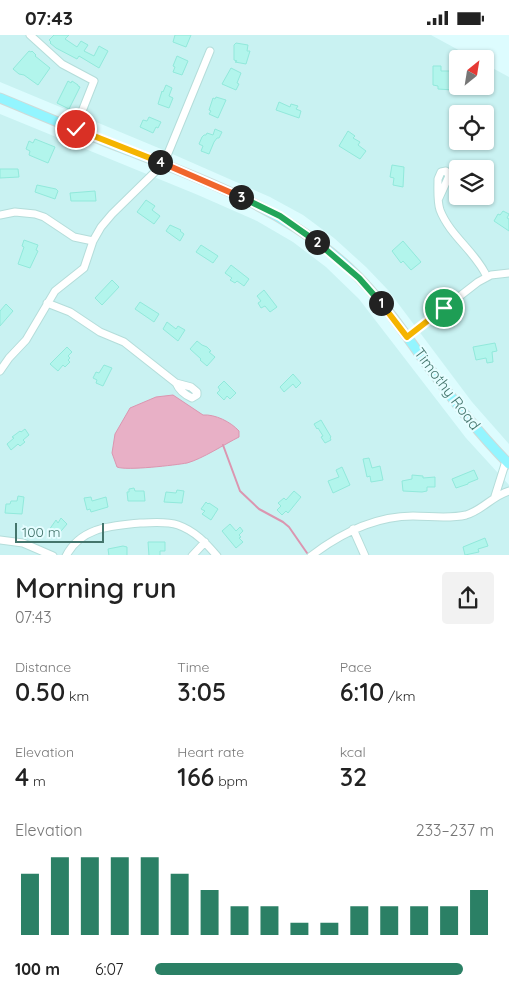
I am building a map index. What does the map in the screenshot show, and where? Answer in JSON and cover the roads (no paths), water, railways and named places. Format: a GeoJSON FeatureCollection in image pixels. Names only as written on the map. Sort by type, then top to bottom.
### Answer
{"type":"FeatureCollection","features":[{"type":"Feature","properties":{"kind":"main road","name":"Timothy Road"},"geometry":{"type":"LineString","coordinates":[[0,98],[164,163],[257,205],[304,232],[359,278],[382,304],[468,418],[507,462]]}},
{"type":"Feature","properties":{"kind":"street"},"geometry":{"type":"LineString","coordinates":[[30,35],[62,64],[94,81],[76,129]]}},
{"type":"Feature","properties":{"kind":"street"},"geometry":{"type":"LineString","coordinates":[[0,371],[26,340],[55,291],[84,268],[93,241],[101,227],[164,163],[210,51]]}},
{"type":"Feature","properties":{"kind":"street"},"geometry":{"type":"LineString","coordinates":[[439,198],[439,205],[443,216],[478,261],[487,277]]}},
{"type":"Feature","properties":{"kind":"street"},"geometry":{"type":"LineString","coordinates":[[0,215],[15,212],[35,214],[44,217],[74,237],[93,241]]}},
{"type":"Feature","properties":{"kind":"street"},"geometry":{"type":"LineString","coordinates":[[407,337],[478,282],[487,277],[509,273]]}},
{"type":"Feature","properties":{"kind":"street"},"geometry":{"type":"LineString","coordinates":[[47,303],[70,312],[100,332],[124,342],[176,383]]}},
{"type":"Feature","properties":{"kind":"street"},"geometry":{"type":"LineString","coordinates":[[495,496],[507,462]]}},
{"type":"Feature","properties":{"kind":"street"},"geometry":{"type":"LineString","coordinates":[[311,555],[353,529],[384,519],[413,516],[454,517],[467,515],[495,496],[509,491]]}},
{"type":"Feature","properties":{"kind":"street"},"geometry":{"type":"LineString","coordinates":[[66,555],[74,544],[89,533],[114,525],[159,522],[176,525],[193,532],[217,555]]}},
{"type":"Feature","properties":{"kind":"street"},"geometry":{"type":"LineString","coordinates":[[353,529],[365,555]]}},
{"type":"Feature","properties":{"kind":"street"},"geometry":{"type":"LineString","coordinates":[[0,540],[23,543],[53,555]]}},
{"type":"Feature","properties":{"kind":"street"},"geometry":{"type":"LineString","coordinates":[[192,555],[205,543]]}},
{"type":"Feature","properties":{"kind":"waterway"},"geometry":{"type":"LineString","coordinates":[[223,445],[240,491],[259,509],[289,527],[307,553]]}}]}
